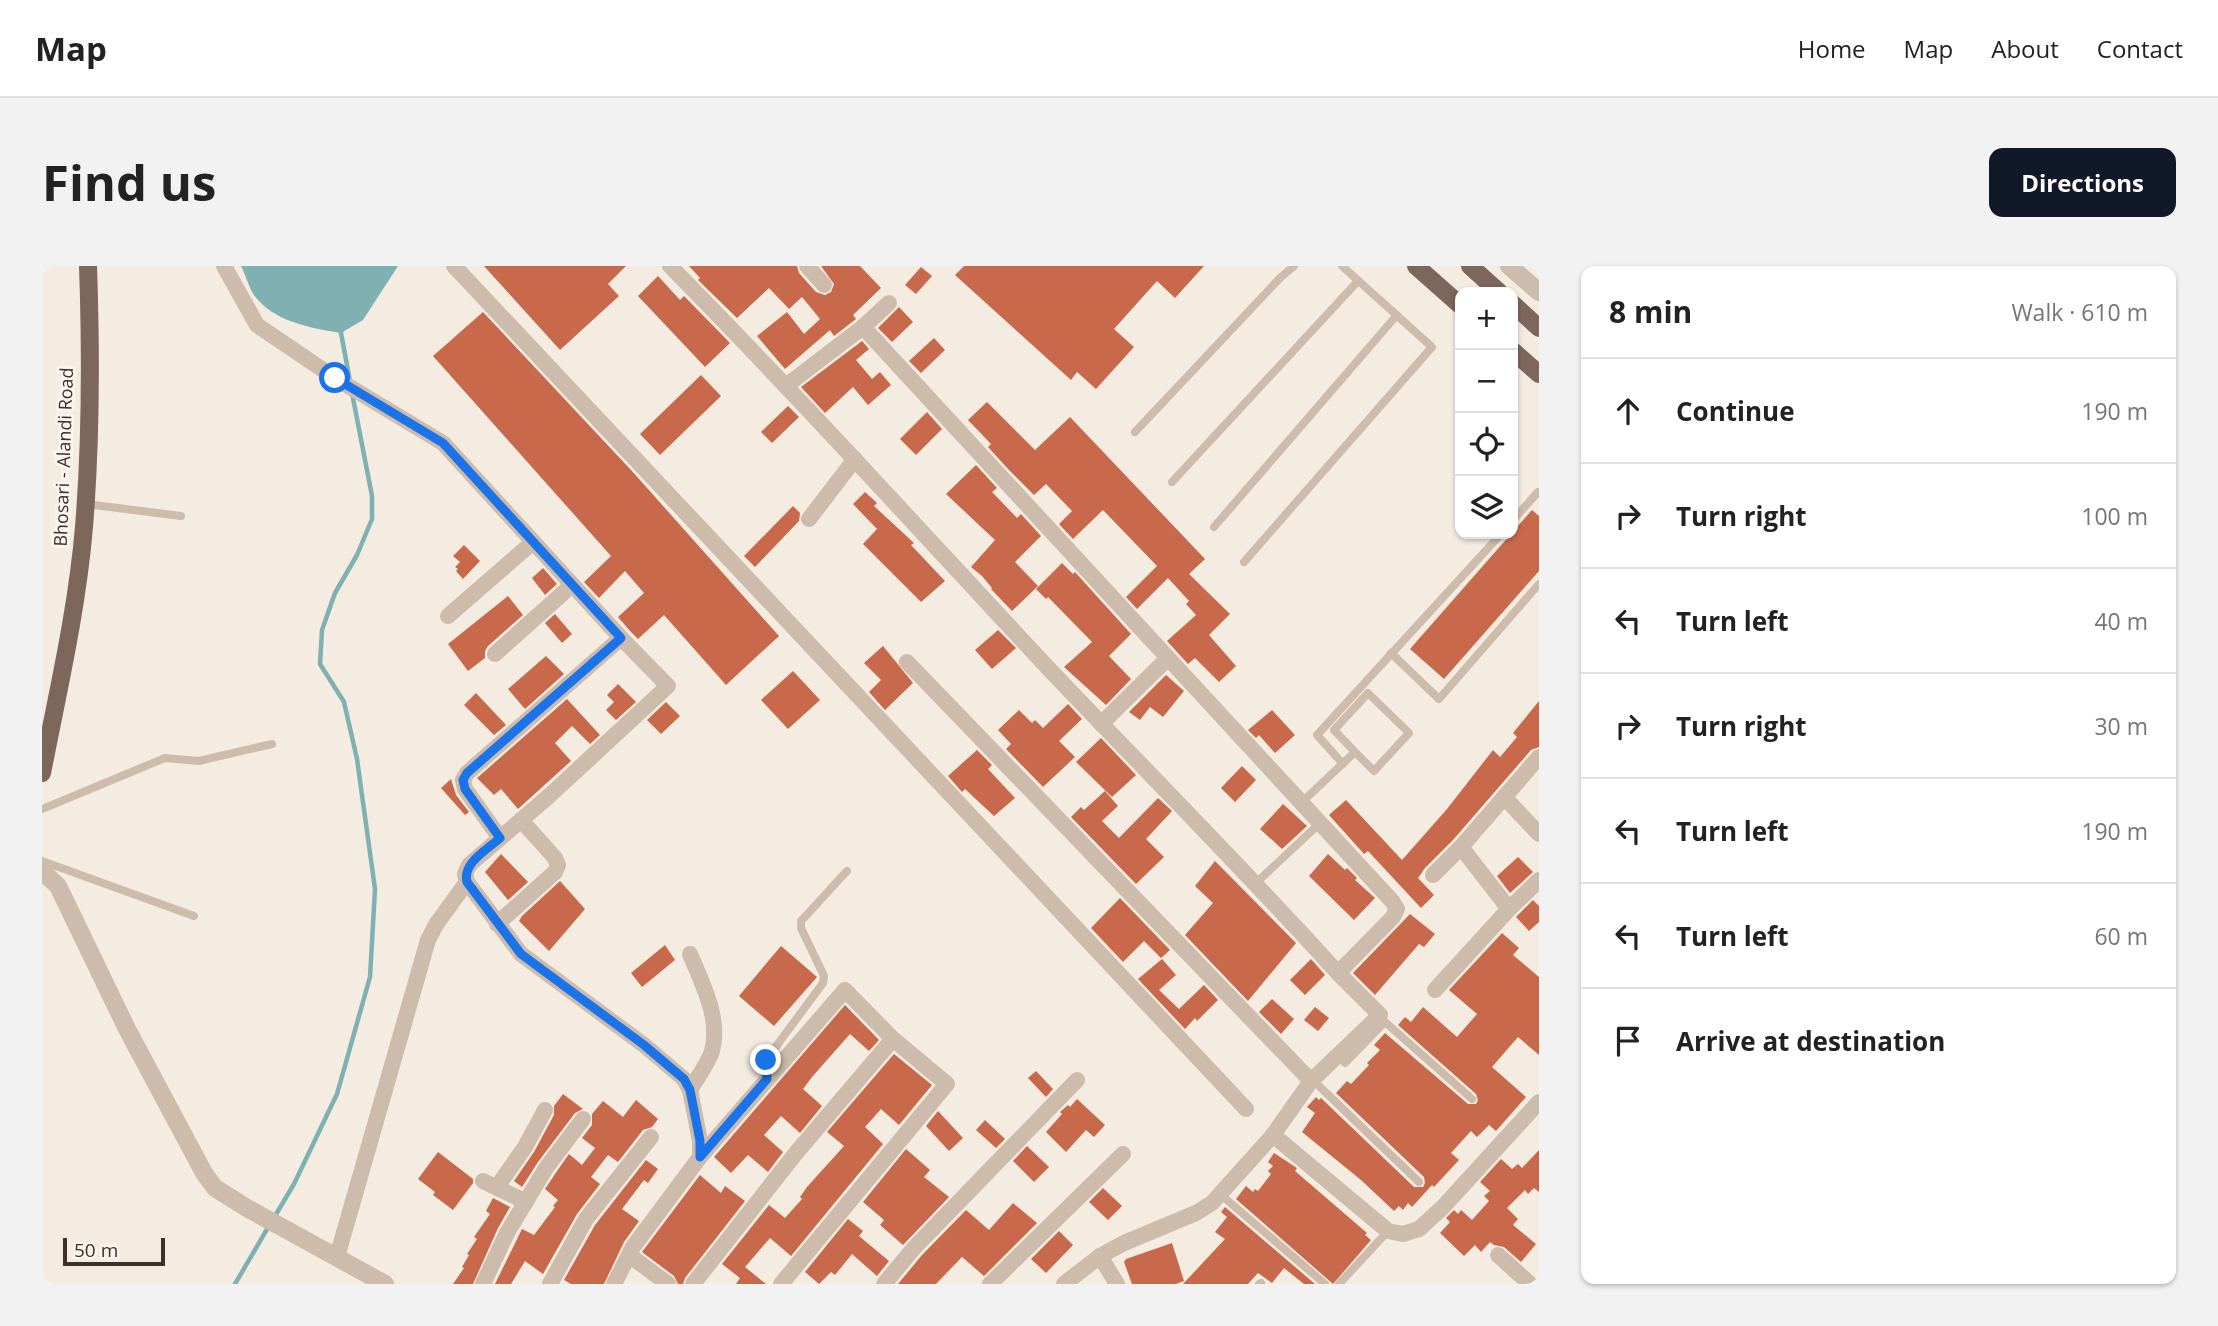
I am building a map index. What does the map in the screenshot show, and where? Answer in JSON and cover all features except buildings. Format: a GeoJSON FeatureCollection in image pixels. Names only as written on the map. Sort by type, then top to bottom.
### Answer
{"type":"FeatureCollection","features":[{"type":"Feature","properties":{"kind":"main road","name":"Bhosari - Alandi Road"},"geometry":{"type":"LineString","coordinates":[[42,773],[44,741],[70,631],[85,503],[88,456],[88,266]]}},
{"type":"Feature","properties":{"kind":"main road"},"geometry":{"type":"LineString","coordinates":[[1416,266],[1455,301]]}},
{"type":"Feature","properties":{"kind":"main road"},"geometry":{"type":"LineString","coordinates":[[1470,266],[1493,287]]}},
{"type":"Feature","properties":{"kind":"main road"},"geometry":{"type":"LineString","coordinates":[[1518,309],[1539,328]]}},
{"type":"Feature","properties":{"kind":"main road"},"geometry":{"type":"LineString","coordinates":[[1518,355],[1539,374]]}},
{"type":"Feature","properties":{"kind":"street"},"geometry":{"type":"LineString","coordinates":[[224,266],[257,325],[341,382],[443,443],[668,686],[469,866],[465,874],[467,882],[521,954],[644,1045],[684,1079],[690,1090],[700,1141],[700,1157]]}},
{"type":"Feature","properties":{"kind":"street"},"geometry":{"type":"LineString","coordinates":[[454,266],[1246,1109]]}},
{"type":"Feature","properties":{"kind":"street"},"geometry":{"type":"LineString","coordinates":[[670,266],[787,385],[1101,724],[1380,1015],[1315,1084],[1212,1203],[1196,1213],[1100,1256],[1064,1284]]}},
{"type":"Feature","properties":{"kind":"street"},"geometry":{"type":"LineString","coordinates":[[807,266],[824,285]]}},
{"type":"Feature","properties":{"kind":"street"},"geometry":{"type":"LineString","coordinates":[[1509,266],[1539,292]]}},
{"type":"Feature","properties":{"kind":"street"},"geometry":{"type":"LineString","coordinates":[[787,385],[863,327],[889,303]]}},
{"type":"Feature","properties":{"kind":"street"},"geometry":{"type":"LineString","coordinates":[[863,327],[1397,909],[1394,917],[1338,972]]}},
{"type":"Feature","properties":{"kind":"street"},"geometry":{"type":"LineString","coordinates":[[809,519],[855,459]]}},
{"type":"Feature","properties":{"kind":"street"},"geometry":{"type":"LineString","coordinates":[[448,616],[533,542]]}},
{"type":"Feature","properties":{"kind":"street"},"geometry":{"type":"LineString","coordinates":[[495,654],[572,585]]}},
{"type":"Feature","properties":{"kind":"street"},"geometry":{"type":"LineString","coordinates":[[500,838],[465,789],[463,780],[467,773],[621,638]]}},
{"type":"Feature","properties":{"kind":"street"},"geometry":{"type":"LineString","coordinates":[[1101,724],[1167,659]]}},
{"type":"Feature","properties":{"kind":"street"},"geometry":{"type":"LineString","coordinates":[[907,662],[1315,1084]]}},
{"type":"Feature","properties":{"kind":"street"},"geometry":{"type":"LineString","coordinates":[[1433,875],[1461,847],[1539,757]]}},
{"type":"Feature","properties":{"kind":"street"},"geometry":{"type":"LineString","coordinates":[[1504,797],[1539,834]]}},
{"type":"Feature","properties":{"kind":"street"},"geometry":{"type":"LineString","coordinates":[[497,924],[555,872],[558,866],[555,858],[521,820]]}},
{"type":"Feature","properties":{"kind":"street"},"geometry":{"type":"LineString","coordinates":[[1461,847],[1509,909]]}},
{"type":"Feature","properties":{"kind":"street"},"geometry":{"type":"LineString","coordinates":[[42,871],[58,886],[127,1029],[204,1173],[215,1188],[385,1284]]}},
{"type":"Feature","properties":{"kind":"street"},"geometry":{"type":"LineString","coordinates":[[1435,990],[1539,880]]}},
{"type":"Feature","properties":{"kind":"street"},"geometry":{"type":"LineString","coordinates":[[337,1258],[428,940],[467,882]]}},
{"type":"Feature","properties":{"kind":"street"},"geometry":{"type":"LineString","coordinates":[[690,954],[710,1004],[715,1033],[712,1053],[690,1090]]}},
{"type":"Feature","properties":{"kind":"street"},"geometry":{"type":"LineString","coordinates":[[614,1284],[629,1255],[700,1157],[845,990],[893,1039],[947,1084],[781,1284]]}},
{"type":"Feature","properties":{"kind":"street"},"geometry":{"type":"LineString","coordinates":[[716,1284],[698,1279],[796,1153],[893,1039]]}},
{"type":"Feature","properties":{"kind":"street"},"geometry":{"type":"LineString","coordinates":[[1315,1084],[1345,1063]]}},
{"type":"Feature","properties":{"kind":"street"},"geometry":{"type":"LineString","coordinates":[[884,1284],[914,1248],[1077,1080]]}},
{"type":"Feature","properties":{"kind":"street"},"geometry":{"type":"LineString","coordinates":[[1273,1135],[1388,1231],[1403,1234],[1419,1229],[1443,1207],[1539,1102]]}},
{"type":"Feature","properties":{"kind":"street"},"geometry":{"type":"LineString","coordinates":[[526,1202],[490,1184],[525,1147],[545,1110]]}},
{"type":"Feature","properties":{"kind":"street"},"geometry":{"type":"LineString","coordinates":[[483,1284],[507,1233],[551,1162],[583,1119]]}},
{"type":"Feature","properties":{"kind":"street"},"geometry":{"type":"LineString","coordinates":[[550,1284],[586,1219],[651,1137]]}},
{"type":"Feature","properties":{"kind":"street"},"geometry":{"type":"LineString","coordinates":[[525,1147],[551,1162]]}},
{"type":"Feature","properties":{"kind":"street"},"geometry":{"type":"LineString","coordinates":[[990,1284],[1123,1154]]}},
{"type":"Feature","properties":{"kind":"street"},"geometry":{"type":"LineString","coordinates":[[629,1255],[668,1284]]}},
{"type":"Feature","properties":{"kind":"street"},"geometry":{"type":"LineString","coordinates":[[1498,1255],[1530,1284]]}},
{"type":"Feature","properties":{"kind":"street"},"geometry":{"type":"LineString","coordinates":[[1100,1256],[1117,1284]]}},
{"type":"Feature","properties":{"kind":"lane"},"geometry":{"type":"LineString","coordinates":[[1135,432],[1294,266]]}},
{"type":"Feature","properties":{"kind":"lane"},"geometry":{"type":"LineString","coordinates":[[1244,562],[1432,347],[1342,266]]}},
{"type":"Feature","properties":{"kind":"lane"},"geometry":{"type":"LineString","coordinates":[[1172,482],[1358,281]]}},
{"type":"Feature","properties":{"kind":"lane"},"geometry":{"type":"LineString","coordinates":[[1214,527],[1397,316]]}},
{"type":"Feature","properties":{"kind":"lane"},"geometry":{"type":"LineString","coordinates":[[1518,514],[1538,492]]}},
{"type":"Feature","properties":{"kind":"lane"},"geometry":{"type":"LineString","coordinates":[[85,503],[181,516]]}},
{"type":"Feature","properties":{"kind":"lane"},"geometry":{"type":"LineString","coordinates":[[1343,764],[1317,735],[1496,539]]}},
{"type":"Feature","properties":{"kind":"lane"},"geometry":{"type":"LineString","coordinates":[[1391,653],[1439,699],[1539,584]]}},
{"type":"Feature","properties":{"kind":"lane"},"geometry":{"type":"LineString","coordinates":[[1368,693],[1409,733],[1374,771],[1355,752],[1334,730],[1368,693]]}},
{"type":"Feature","properties":{"kind":"lane"},"geometry":{"type":"LineString","coordinates":[[42,809],[164,758],[199,761],[272,744]]}},
{"type":"Feature","properties":{"kind":"lane"},"geometry":{"type":"LineString","coordinates":[[1301,803],[1355,752]]}},
{"type":"Feature","properties":{"kind":"lane"},"geometry":{"type":"LineString","coordinates":[[1256,883],[1320,823]]}},
{"type":"Feature","properties":{"kind":"lane"},"geometry":{"type":"LineString","coordinates":[[42,861],[194,916]]}},
{"type":"Feature","properties":{"kind":"lane"},"geometry":{"type":"LineString","coordinates":[[767,1079],[766,1060],[823,983],[824,976],[801,928],[801,921],[847,871]]}},
{"type":"Feature","properties":{"kind":"lane"},"geometry":{"type":"LineString","coordinates":[[1345,1063],[1385,1022],[1472,1099]]}},
{"type":"Feature","properties":{"kind":"lane"},"geometry":{"type":"LineString","coordinates":[[1315,1084],[1419,1182]]}},
{"type":"Feature","properties":{"kind":"lane"},"geometry":{"type":"LineString","coordinates":[[1220,1194],[1325,1284]]}},
{"type":"Feature","properties":{"kind":"lane"},"geometry":{"type":"LineString","coordinates":[[1339,1284],[1388,1231]]}},
{"type":"Feature","properties":{"kind":"water"},"geometry":{"type":"Polygon","coordinates":[[[241,266],[398,266],[363,320],[341,333],[292,322],[269,310],[252,292],[241,266]]]}},
{"type":"Feature","properties":{"kind":"waterway"},"geometry":{"type":"LineString","coordinates":[[341,333],[350,381]]}},
{"type":"Feature","properties":{"kind":"waterway"},"geometry":{"type":"LineString","coordinates":[[275,1216],[294,1184],[337,1094],[370,977],[375,889],[357,759],[344,702],[320,664],[322,630],[335,593],[357,555],[372,519],[372,496],[352,393]]}},
{"type":"Feature","properties":{"kind":"waterway"},"geometry":{"type":"LineString","coordinates":[[235,1284],[270,1224]]}},
{"type":"Feature","properties":{"kind":"route"},"geometry":{"type":"LineString","coordinates":[[335,378],[443,443],[621,638],[467,773],[463,780],[465,789],[500,838],[469,866],[465,874],[467,882],[521,954],[644,1045],[684,1079],[690,1090],[700,1141],[700,1157],[767,1079],[766,1060]]}}]}
